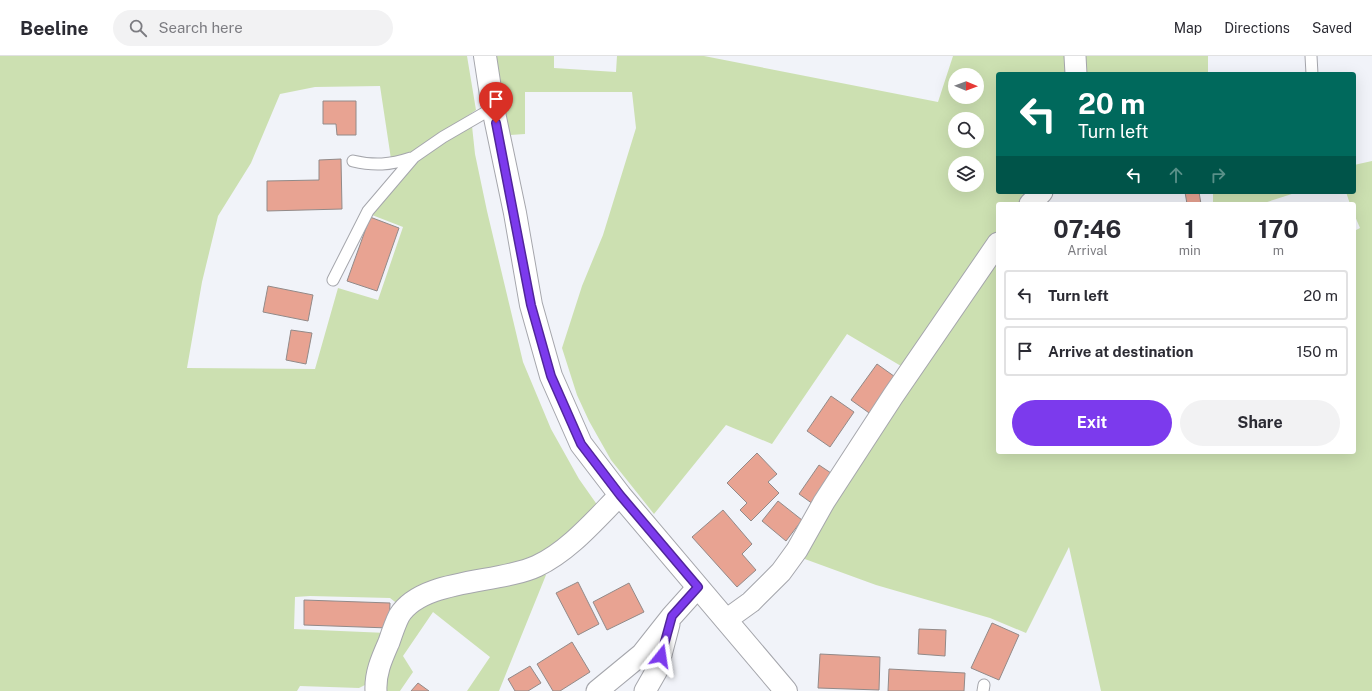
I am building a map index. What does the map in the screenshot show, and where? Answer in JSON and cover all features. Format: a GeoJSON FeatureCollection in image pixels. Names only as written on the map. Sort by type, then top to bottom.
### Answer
{"type":"FeatureCollection","features":[{"type":"Feature","properties":{"kind":"main road"},"geometry":{"type":"LineString","coordinates":[[485,56],[493,108],[515,213],[531,305],[551,376],[581,444],[620,495],[786,691]]}},
{"type":"Feature","properties":{"kind":"street"},"geometry":{"type":"LineString","coordinates":[[1076,56],[1076,72]]}},
{"type":"Feature","properties":{"kind":"street"},"geometry":{"type":"LineString","coordinates":[[1032,202],[1040,194]]}},
{"type":"Feature","properties":{"kind":"street"},"geometry":{"type":"LineString","coordinates":[[726,620],[756,597],[781,572],[797,550],[824,502],[893,396],[996,246]]}},
{"type":"Feature","properties":{"kind":"street"},"geometry":{"type":"LineString","coordinates":[[376,691],[375,680],[379,666],[399,615],[413,602],[434,591],[453,585],[492,579],[536,567],[557,554],[620,495]]}},
{"type":"Feature","properties":{"kind":"street"},"geometry":{"type":"LineString","coordinates":[[597,691],[642,654],[672,616],[698,587]]}},
{"type":"Feature","properties":{"kind":"street"},"geometry":{"type":"LineString","coordinates":[[645,691],[657,670],[672,616]]}},
{"type":"Feature","properties":{"kind":"lane"},"geometry":{"type":"LineString","coordinates":[[1311,56],[1312,72]]}},
{"type":"Feature","properties":{"kind":"lane"},"geometry":{"type":"LineString","coordinates":[[353,161],[373,166],[395,164],[414,157],[443,137],[493,108]]}},
{"type":"Feature","properties":{"kind":"lane"},"geometry":{"type":"LineString","coordinates":[[333,280],[368,211],[414,157]]}},
{"type":"Feature","properties":{"kind":"green space"},"geometry":{"type":"Polygon","coordinates":[[[0,56],[467,56],[476,110],[419,149],[391,159],[380,86],[315,87],[280,94],[251,163],[218,216],[202,282],[187,368],[315,369],[338,288],[378,300],[403,227],[372,215],[381,201],[423,155],[472,126],[475,154],[487,211],[523,362],[551,429],[579,479],[598,506],[551,552],[399,605],[390,598],[295,597],[294,629],[387,633],[367,684],[359,688],[300,686],[297,691],[0,691],[0,56]]]}},
{"type":"Feature","properties":{"kind":"green space"},"geometry":{"type":"Polygon","coordinates":[[[495,56],[554,56],[554,68],[616,72],[617,56],[704,56],[938,102],[948,71],[948,104],[984,104],[984,68],[949,68],[953,56],[1070,56],[1071,72],[996,72],[996,194],[1029,194],[1022,202],[996,202],[996,235],[956,295],[901,366],[847,334],[772,444],[726,425],[654,514],[611,460],[589,421],[577,395],[562,348],[582,286],[603,235],[636,128],[632,92],[525,92],[525,134],[510,135],[495,56]]]}},
{"type":"Feature","properties":{"kind":"green space"},"geometry":{"type":"Polygon","coordinates":[[[1082,56],[1208,56],[1208,72],[1083,72],[1082,56]]]}},
{"type":"Feature","properties":{"kind":"green space"},"geometry":{"type":"Polygon","coordinates":[[[1372,161],[1372,691],[1101,691],[1069,547],[1026,633],[990,618],[876,585],[802,558],[829,511],[996,256],[996,454],[1356,454],[1356,230],[1360,228],[1356,219],[1356,202],[1349,202],[1347,194],[1356,194],[1356,165],[1372,161]]]}},
{"type":"Feature","properties":{"kind":"green space"},"geometry":{"type":"Polygon","coordinates":[[[1213,194],[1292,194],[1267,202],[1213,202],[1213,194]]]}},
{"type":"Feature","properties":{"kind":"green space"},"geometry":{"type":"Polygon","coordinates":[[[538,569],[546,575],[499,691],[467,691],[490,657],[433,612],[403,656],[413,672],[400,691],[380,691],[395,637],[413,612],[438,594],[538,569]]]}},
{"type":"Feature","properties":{"kind":"building"},"geometry":{"type":"Polygon","coordinates":[[[323,101],[356,101],[356,135],[337,135],[336,124],[323,124],[323,101]]]}},
{"type":"Feature","properties":{"kind":"building"},"geometry":{"type":"Polygon","coordinates":[[[341,159],[342,209],[267,211],[267,181],[319,180],[319,160],[341,159]]]}},
{"type":"Feature","properties":{"kind":"building"},"geometry":{"type":"Polygon","coordinates":[[[1185,194],[1199,194],[1201,202],[1187,202],[1185,194]]]}},
{"type":"Feature","properties":{"kind":"building"},"geometry":{"type":"Polygon","coordinates":[[[370,217],[399,228],[377,291],[347,281],[370,217]]]}},
{"type":"Feature","properties":{"kind":"building"},"geometry":{"type":"Polygon","coordinates":[[[268,286],[313,295],[308,321],[263,312],[268,286]]]}},
{"type":"Feature","properties":{"kind":"building"},"geometry":{"type":"Polygon","coordinates":[[[291,330],[312,333],[306,364],[286,360],[291,330]]]}},
{"type":"Feature","properties":{"kind":"building"},"geometry":{"type":"Polygon","coordinates":[[[877,364],[898,379],[872,415],[851,400],[877,364]]]}},
{"type":"Feature","properties":{"kind":"building"},"geometry":{"type":"Polygon","coordinates":[[[831,396],[854,412],[830,447],[807,431],[831,396]]]}},
{"type":"Feature","properties":{"kind":"building"},"geometry":{"type":"Polygon","coordinates":[[[757,453],[777,474],[768,482],[779,493],[751,521],[740,510],[747,503],[727,483],[757,453]]]}},
{"type":"Feature","properties":{"kind":"building"},"geometry":{"type":"Polygon","coordinates":[[[819,465],[834,475],[813,504],[799,494],[819,465]]]}},
{"type":"Feature","properties":{"kind":"building"},"geometry":{"type":"Polygon","coordinates":[[[778,501],[802,520],[786,541],[762,521],[778,501]]]}},
{"type":"Feature","properties":{"kind":"building"},"geometry":{"type":"Polygon","coordinates":[[[723,510],[752,544],[742,554],[756,570],[737,587],[692,537],[723,510]]]}},
{"type":"Feature","properties":{"kind":"building"},"geometry":{"type":"Polygon","coordinates":[[[578,582],[599,624],[578,635],[556,593],[578,582]]]}},
{"type":"Feature","properties":{"kind":"building"},"geometry":{"type":"Polygon","coordinates":[[[629,583],[644,612],[607,630],[593,602],[629,583]]]}},
{"type":"Feature","properties":{"kind":"building"},"geometry":{"type":"Polygon","coordinates":[[[304,600],[390,603],[389,628],[304,625],[304,600]]]}},
{"type":"Feature","properties":{"kind":"building"},"geometry":{"type":"Polygon","coordinates":[[[992,623],[1019,635],[999,680],[971,668],[992,623]]]}},
{"type":"Feature","properties":{"kind":"building"},"geometry":{"type":"Polygon","coordinates":[[[919,629],[946,630],[945,656],[918,654],[919,629]]]}},
{"type":"Feature","properties":{"kind":"building"},"geometry":{"type":"Polygon","coordinates":[[[572,642],[590,672],[560,691],[553,691],[537,664],[572,642]]]}},
{"type":"Feature","properties":{"kind":"building"},"geometry":{"type":"Polygon","coordinates":[[[820,654],[880,657],[879,690],[818,688],[820,654]]]}},
{"type":"Feature","properties":{"kind":"building"},"geometry":{"type":"Polygon","coordinates":[[[530,666],[541,683],[528,691],[515,691],[508,679],[530,666]]]}},
{"type":"Feature","properties":{"kind":"building"},"geometry":{"type":"Polygon","coordinates":[[[889,669],[965,673],[964,691],[888,691],[889,669]]]}},
{"type":"Feature","properties":{"kind":"building"},"geometry":{"type":"Polygon","coordinates":[[[418,683],[429,691],[411,691],[418,683]]]}},
{"type":"Feature","properties":{"kind":"route"},"geometry":{"type":"LineString","coordinates":[[496,123],[515,213],[531,305],[551,376],[581,444],[620,495],[698,587],[672,616],[661,656]]}}]}
